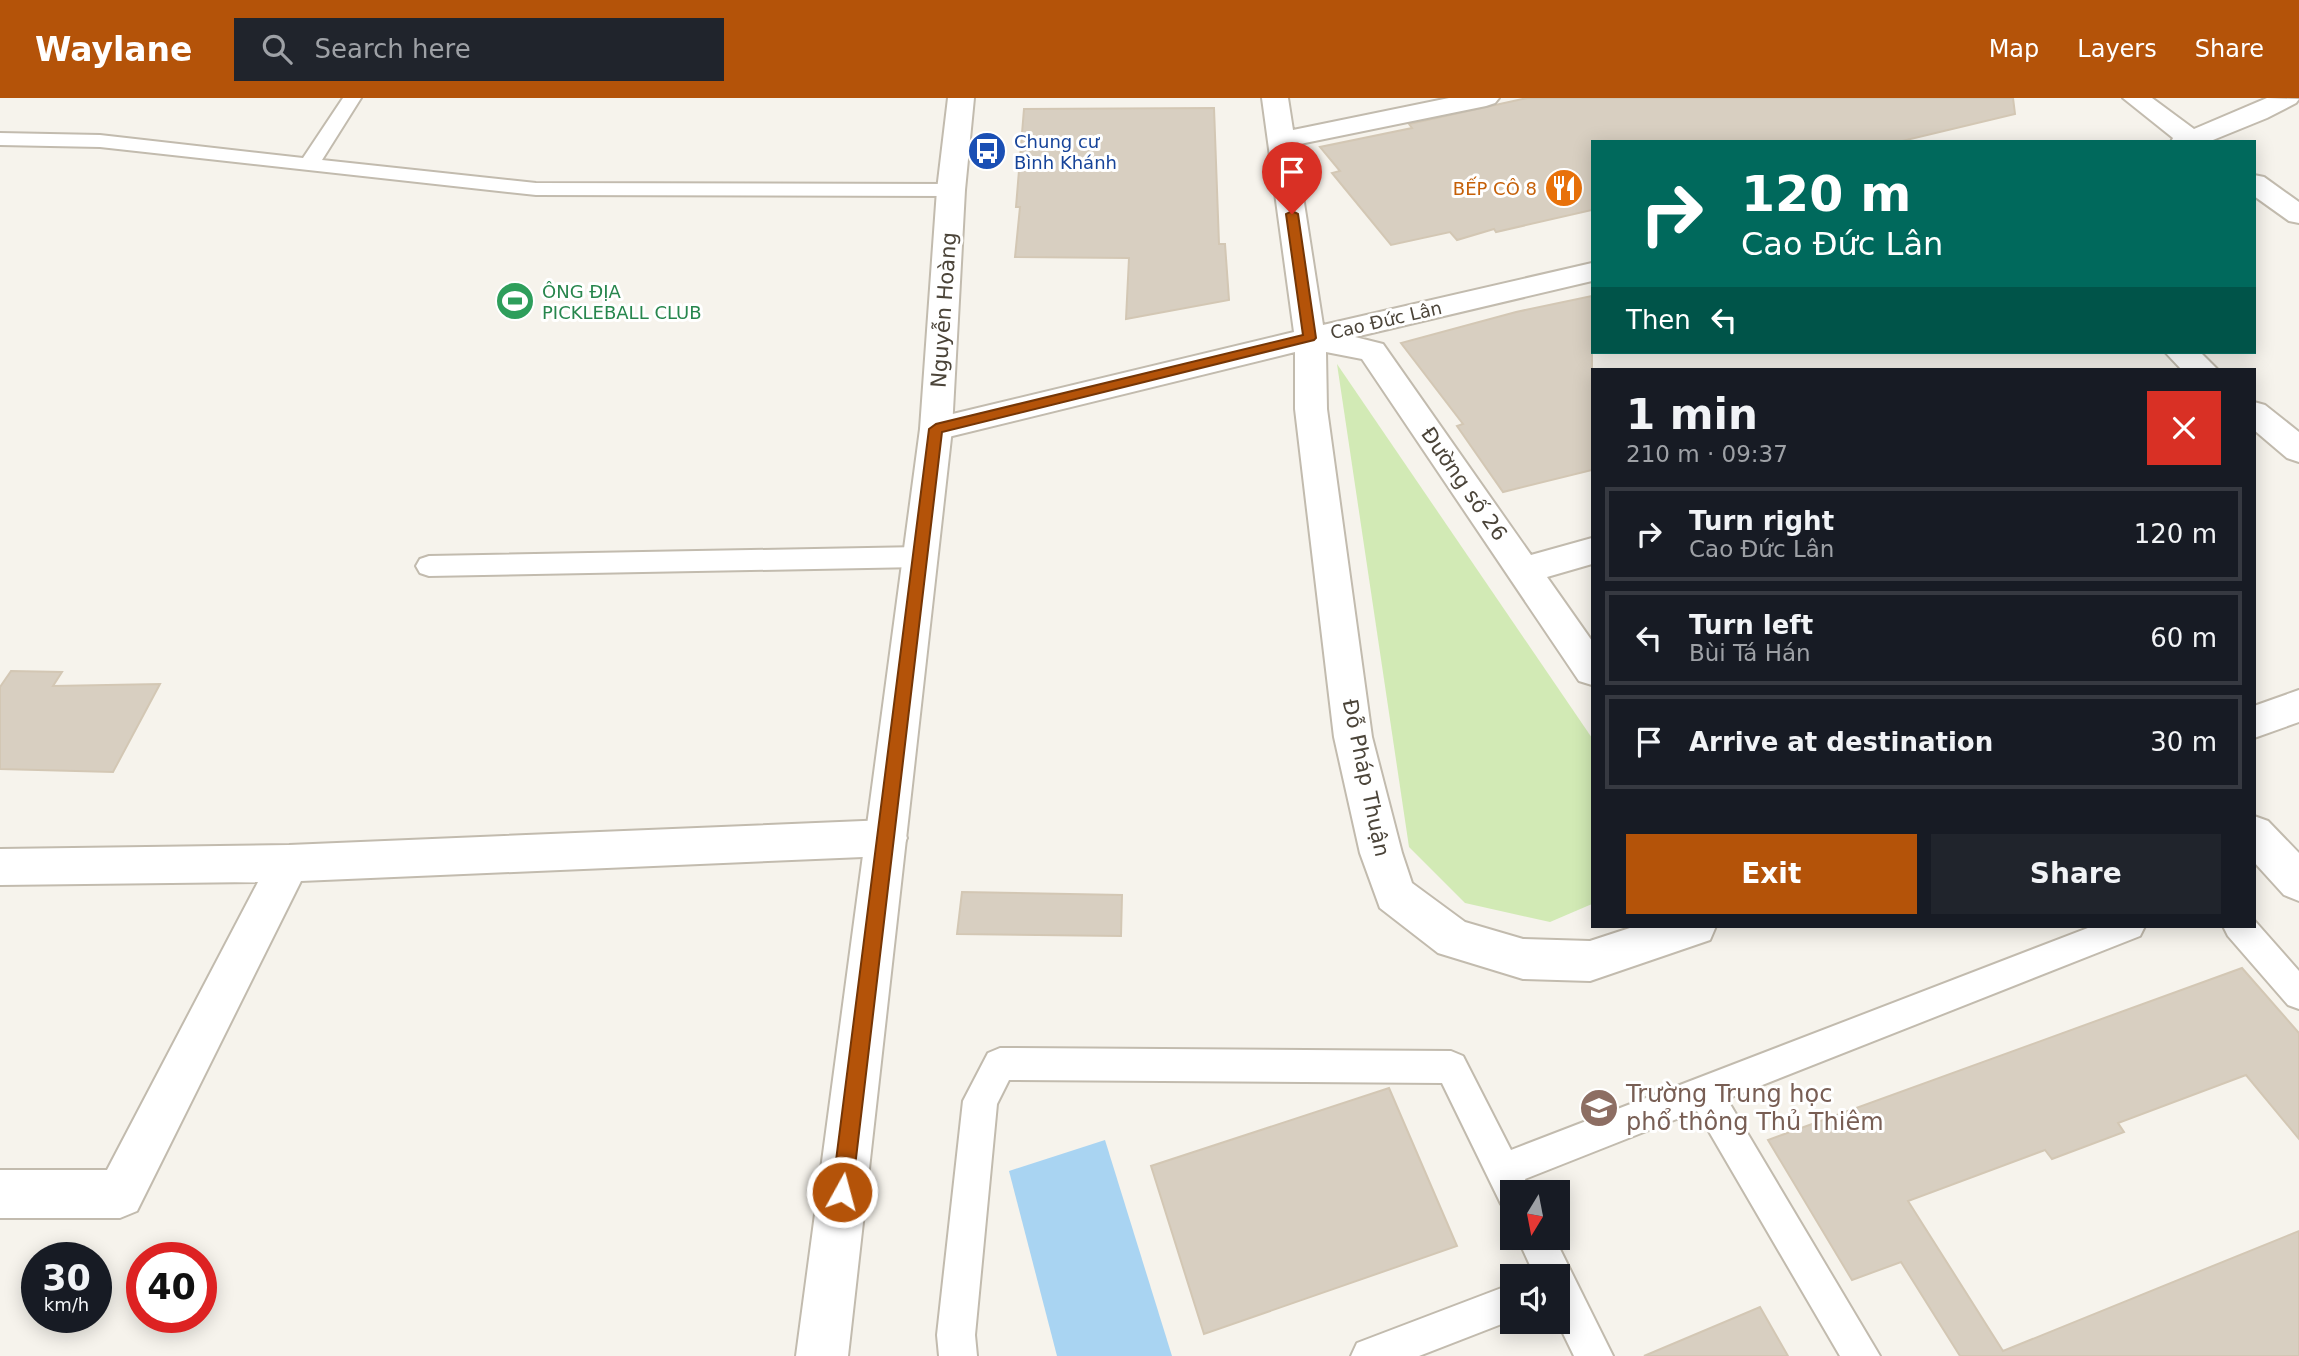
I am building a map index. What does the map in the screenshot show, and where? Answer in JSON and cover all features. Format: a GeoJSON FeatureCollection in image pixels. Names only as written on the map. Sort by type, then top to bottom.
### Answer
{"type":"FeatureCollection","features":[{"type":"Feature","properties":{"kind":"street","name":"Nguyễn Hoàng"},"geometry":{"type":"LineString","coordinates":[[822,1356],[936,429],[951,190],[961,98]]}},
{"type":"Feature","properties":{"kind":"street","name":"Đỗ Pháp Thuận"},"geometry":{"type":"LineString","coordinates":[[1275,98],[1310,338],[1311,409],[1353,737],[1381,853],[1395,895],[1453,939],[1523,959],[1590,961],[1689,928]]}},
{"type":"Feature","properties":{"kind":"street"},"geometry":{"type":"LineString","coordinates":[[1281,140],[1486,98]]}},
{"type":"Feature","properties":{"kind":"street"},"geometry":{"type":"LineString","coordinates":[[2136,98],[2189,140]]}},
{"type":"Feature","properties":{"kind":"street"},"geometry":{"type":"LineString","coordinates":[[2192,140],[2287,98]]}},
{"type":"Feature","properties":{"kind":"street"},"geometry":{"type":"LineString","coordinates":[[2256,184],[2299,215]]}},
{"type":"Feature","properties":{"kind":"street","name":"Cao Đức Lân"},"geometry":{"type":"LineString","coordinates":[[936,429],[1591,272]]}},
{"type":"Feature","properties":{"kind":"street","name":"Đường số 26"},"geometry":{"type":"LineString","coordinates":[[1310,338],[1372,351],[1591,669]]}},
{"type":"Feature","properties":{"kind":"street"},"geometry":{"type":"LineString","coordinates":[[2182,354],[2200,368]]}},
{"type":"Feature","properties":{"kind":"street"},"geometry":{"type":"LineString","coordinates":[[2256,415],[2299,450]]}},
{"type":"Feature","properties":{"kind":"street"},"geometry":{"type":"LineString","coordinates":[[1524,570],[1591,551]]}},
{"type":"Feature","properties":{"kind":"street"},"geometry":{"type":"LineString","coordinates":[[2256,721],[2299,706]]}},
{"type":"Feature","properties":{"kind":"street"},"geometry":{"type":"LineString","coordinates":[[2256,836],[2299,882]]}},
{"type":"Feature","properties":{"kind":"street"},"geometry":{"type":"LineString","coordinates":[[0,867],[289,863],[887,838]]}},
{"type":"Feature","properties":{"kind":"street"},"geometry":{"type":"LineString","coordinates":[[0,1194],[120,1194],[289,863]]}},
{"type":"Feature","properties":{"kind":"lane"},"geometry":{"type":"LineString","coordinates":[[309,164],[352,98]]}},
{"type":"Feature","properties":{"kind":"lane"},"geometry":{"type":"LineString","coordinates":[[0,139],[100,141],[536,190],[951,190]]}},
{"type":"Feature","properties":{"kind":"lane"},"geometry":{"type":"LineString","coordinates":[[429,566],[920,557]]}},
{"type":"Feature","properties":{"kind":"lane"},"geometry":{"type":"LineString","coordinates":[[1510,1180],[1704,1092],[2124,928]]}},
{"type":"Feature","properties":{"kind":"lane"},"geometry":{"type":"LineString","coordinates":[[2241,928],[2299,994]]}},
{"type":"Feature","properties":{"kind":"lane"},"geometry":{"type":"LineString","coordinates":[[958,1356],[956,1335],[980,1101],[1000,1064],[1451,1067],[1508,1180]]}},
{"type":"Feature","properties":{"kind":"lane"},"geometry":{"type":"LineString","coordinates":[[1704,1092],[1861,1356]]}},
{"type":"Feature","properties":{"kind":"lane"},"geometry":{"type":"LineString","coordinates":[[1370,1356],[1500,1307]]}},
{"type":"Feature","properties":{"kind":"lane"},"geometry":{"type":"LineString","coordinates":[[1570,1308],[1594,1356]]}},
{"type":"Feature","properties":{"kind":"green space"},"geometry":{"type":"Polygon","coordinates":[[[1337,364],[1591,737],[1591,904],[1550,922],[1465,903],[1409,847],[1337,364]]]}},
{"type":"Feature","properties":{"kind":"water"},"geometry":{"type":"Polygon","coordinates":[[[1105,1140],[1172,1356],[1057,1356],[1009,1171],[1105,1140]]]}},
{"type":"Feature","properties":{"kind":"building"},"geometry":{"type":"Polygon","coordinates":[[[1527,98],[2013,98],[2015,114],[1906,140],[1591,140],[1591,210],[1496,232],[1494,229],[1457,240],[1450,232],[1391,245],[1332,173],[1340,171],[1320,147],[1412,128],[1409,124],[1527,98]]]}},
{"type":"Feature","properties":{"kind":"building"},"geometry":{"type":"Polygon","coordinates":[[[1214,108],[1219,244],[1225,244],[1229,300],[1126,319],[1129,258],[1015,257],[1024,109],[1214,108]]]}},
{"type":"Feature","properties":{"kind":"building"},"geometry":{"type":"Polygon","coordinates":[[[1591,296],[1591,470],[1503,492],[1457,426],[1463,424],[1401,343],[1516,312],[1591,296]]]}},
{"type":"Feature","properties":{"kind":"building"},"geometry":{"type":"Polygon","coordinates":[[[11,671],[62,672],[53,686],[160,684],[113,772],[0,769],[0,687],[11,671]]]}},
{"type":"Feature","properties":{"kind":"building"},"geometry":{"type":"Polygon","coordinates":[[[962,892],[1122,895],[1121,936],[957,934],[962,892]]]}},
{"type":"Feature","properties":{"kind":"building"},"geometry":{"type":"Polygon","coordinates":[[[2242,968],[2299,1033],[2299,1139],[2246,1075],[2118,1123],[2124,1132],[2052,1159],[2045,1150],[1908,1201],[2003,1351],[2299,1231],[2299,1356],[1960,1356],[1901,1262],[1852,1280],[1768,1140],[2242,968]]]}},
{"type":"Feature","properties":{"kind":"building"},"geometry":{"type":"Polygon","coordinates":[[[1389,1088],[1457,1246],[1204,1334],[1151,1166],[1389,1088]]]}},
{"type":"Feature","properties":{"kind":"building"},"geometry":{"type":"Polygon","coordinates":[[[1760,1307],[1788,1356],[1644,1356],[1760,1307]]]}},
{"type":"Feature","properties":{"kind":"place","name":"Chung cư Bình Khánh"},"geometry":{"type":"Point","coordinates":[987,151]}},
{"type":"Feature","properties":{"kind":"place","name":"BẾP CÔ 8"},"geometry":{"type":"Point","coordinates":[1564,188]}},
{"type":"Feature","properties":{"kind":"place","name":"ÔNG ĐỊA PICKLEBALL CLUB"},"geometry":{"type":"Point","coordinates":[515,301]}},
{"type":"Feature","properties":{"kind":"place","name":"Trường Trung học phổ thông Thủ Thiêm"},"geometry":{"type":"Point","coordinates":[1599,1108]}},
{"type":"Feature","properties":{"kind":"route"},"geometry":{"type":"LineString","coordinates":[[842,1192],[936,429],[1310,338],[1292,214]]}}]}
